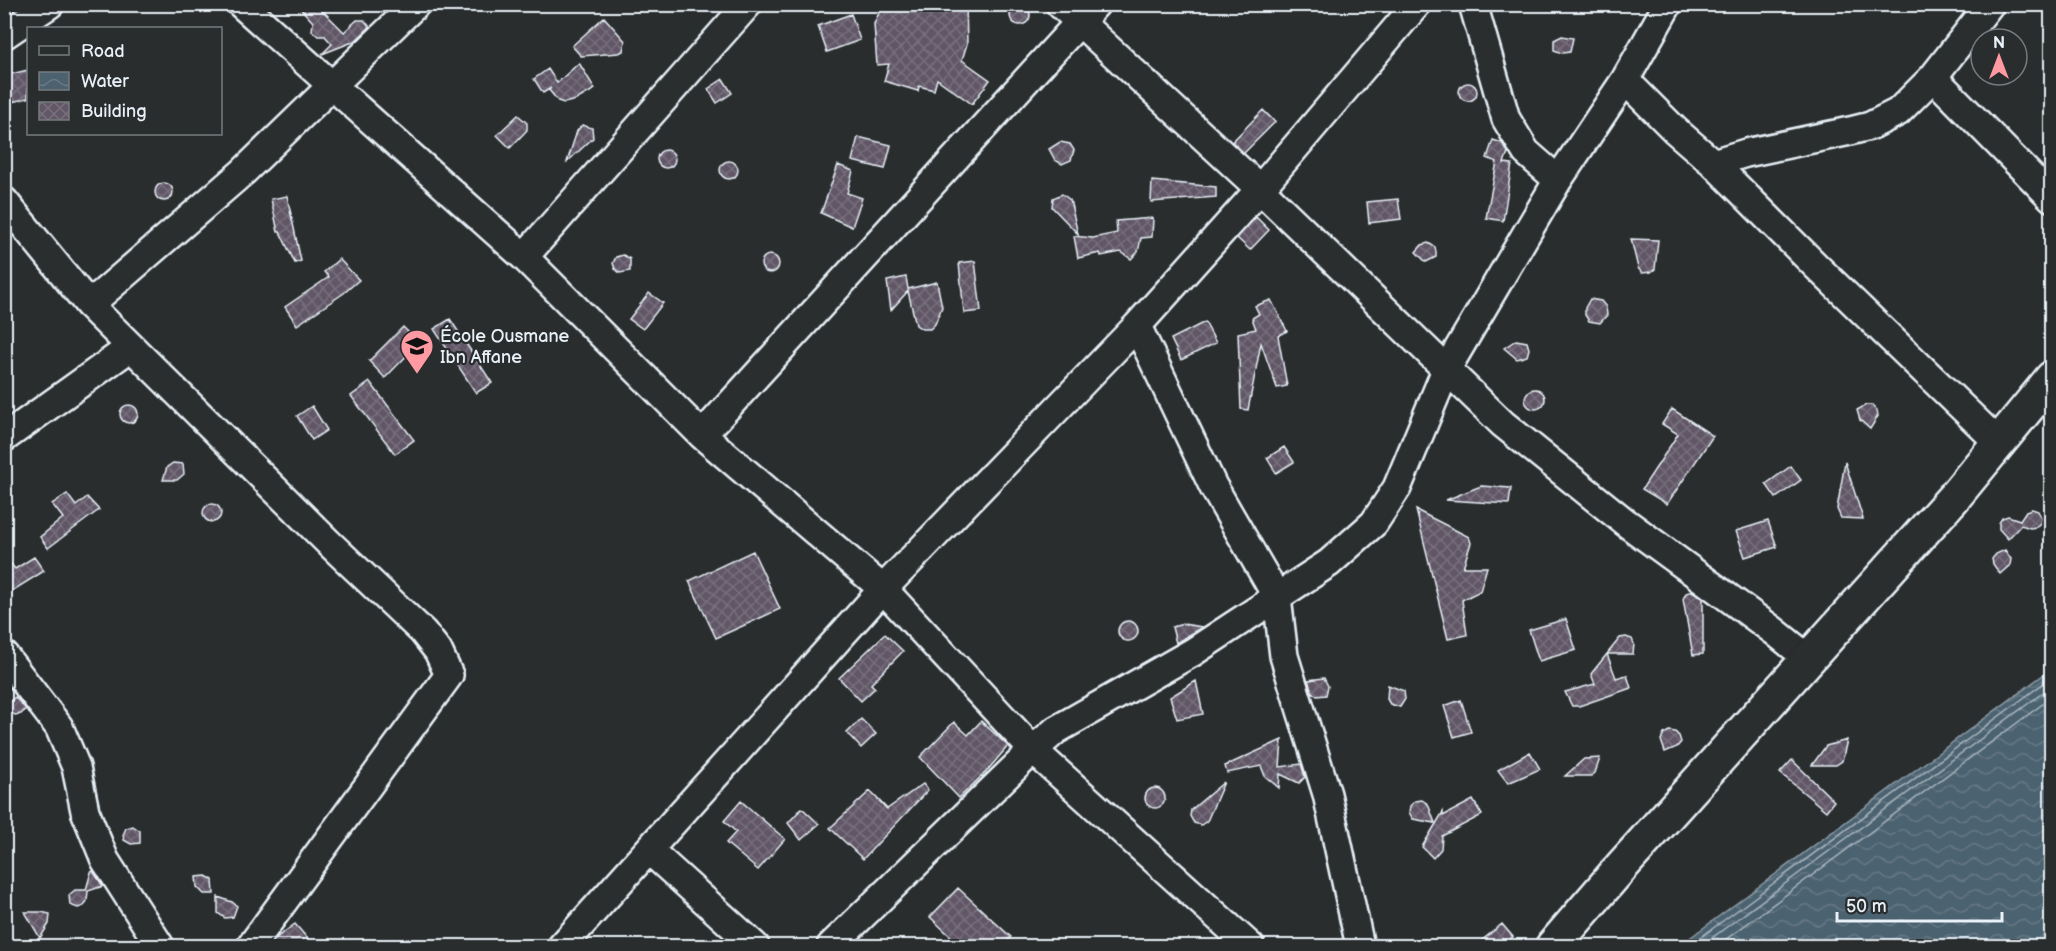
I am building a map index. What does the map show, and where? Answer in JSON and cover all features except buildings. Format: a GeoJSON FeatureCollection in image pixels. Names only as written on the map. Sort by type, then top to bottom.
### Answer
{"type":"FeatureCollection","features":[{"type":"Feature","properties":{"kind":"main road"},"geometry":{"type":"LineString","coordinates":[[1553,946],[1622,866],[1955,496],[2052,378]]}},
{"type":"Feature","properties":{"kind":"street"},"geometry":{"type":"LineString","coordinates":[[4,35],[50,4]]}},
{"type":"Feature","properties":{"kind":"street"},"geometry":{"type":"LineString","coordinates":[[241,4],[332,88],[524,257],[702,435],[883,589],[1033,750],[1251,946]]}},
{"type":"Feature","properties":{"kind":"street"},"geometry":{"type":"LineString","coordinates":[[89,305],[243,172],[416,4]]}},
{"type":"Feature","properties":{"kind":"street"},"geometry":{"type":"LineString","coordinates":[[524,257],[748,4]]}},
{"type":"Feature","properties":{"kind":"street"},"geometry":{"type":"LineString","coordinates":[[561,946],[883,589],[1137,326],[1260,189],[1417,4]]}},
{"type":"Feature","properties":{"kind":"street"},"geometry":{"type":"LineString","coordinates":[[1473,4],[1506,119],[1526,152],[1558,180]]}},
{"type":"Feature","properties":{"kind":"street"},"geometry":{"type":"LineString","coordinates":[[831,946],[1056,730],[1193,652],[1329,563],[1374,523],[1397,488],[1446,370],[1558,180],[1625,80],[1668,4]]}},
{"type":"Feature","properties":{"kind":"street"},"geometry":{"type":"LineString","coordinates":[[1713,163],[1746,153],[1870,126],[1898,112],[1934,77],[1990,4]]}},
{"type":"Feature","properties":{"kind":"street"},"geometry":{"type":"LineString","coordinates":[[702,435],[1078,10],[1503,424],[1625,522],[1774,631],[1809,660]]}},
{"type":"Feature","properties":{"kind":"street"},"geometry":{"type":"LineString","coordinates":[[1934,77],[2052,198]]}},
{"type":"Feature","properties":{"kind":"street"},"geometry":{"type":"LineString","coordinates":[[1625,80],[1998,442]]}},
{"type":"Feature","properties":{"kind":"street"},"geometry":{"type":"LineString","coordinates":[[4,201],[89,305],[329,543],[423,632],[438,651],[449,675],[251,946]]}},
{"type":"Feature","properties":{"kind":"street"},"geometry":{"type":"LineString","coordinates":[[1137,326],[1213,486],[1277,597],[1284,656],[1327,794],[1360,946]]}},
{"type":"Feature","properties":{"kind":"street"},"geometry":{"type":"LineString","coordinates":[[4,438],[131,347]]}},
{"type":"Feature","properties":{"kind":"street"},"geometry":{"type":"LineString","coordinates":[[4,655],[59,727],[76,767],[85,811],[105,860],[160,946]]}},
{"type":"Feature","properties":{"kind":"street"},"geometry":{"type":"LineString","coordinates":[[649,850],[755,946]]}},
{"type":"Feature","properties":{"kind":"water"},"geometry":{"type":"Polygon","coordinates":[[[2051,669],[2051,946],[1679,946],[2051,669]]]}},
{"type":"Feature","properties":{"kind":"place","name":"École Ousmane Ibn Affane"},"geometry":{"type":"Point","coordinates":[417,375]}}]}
